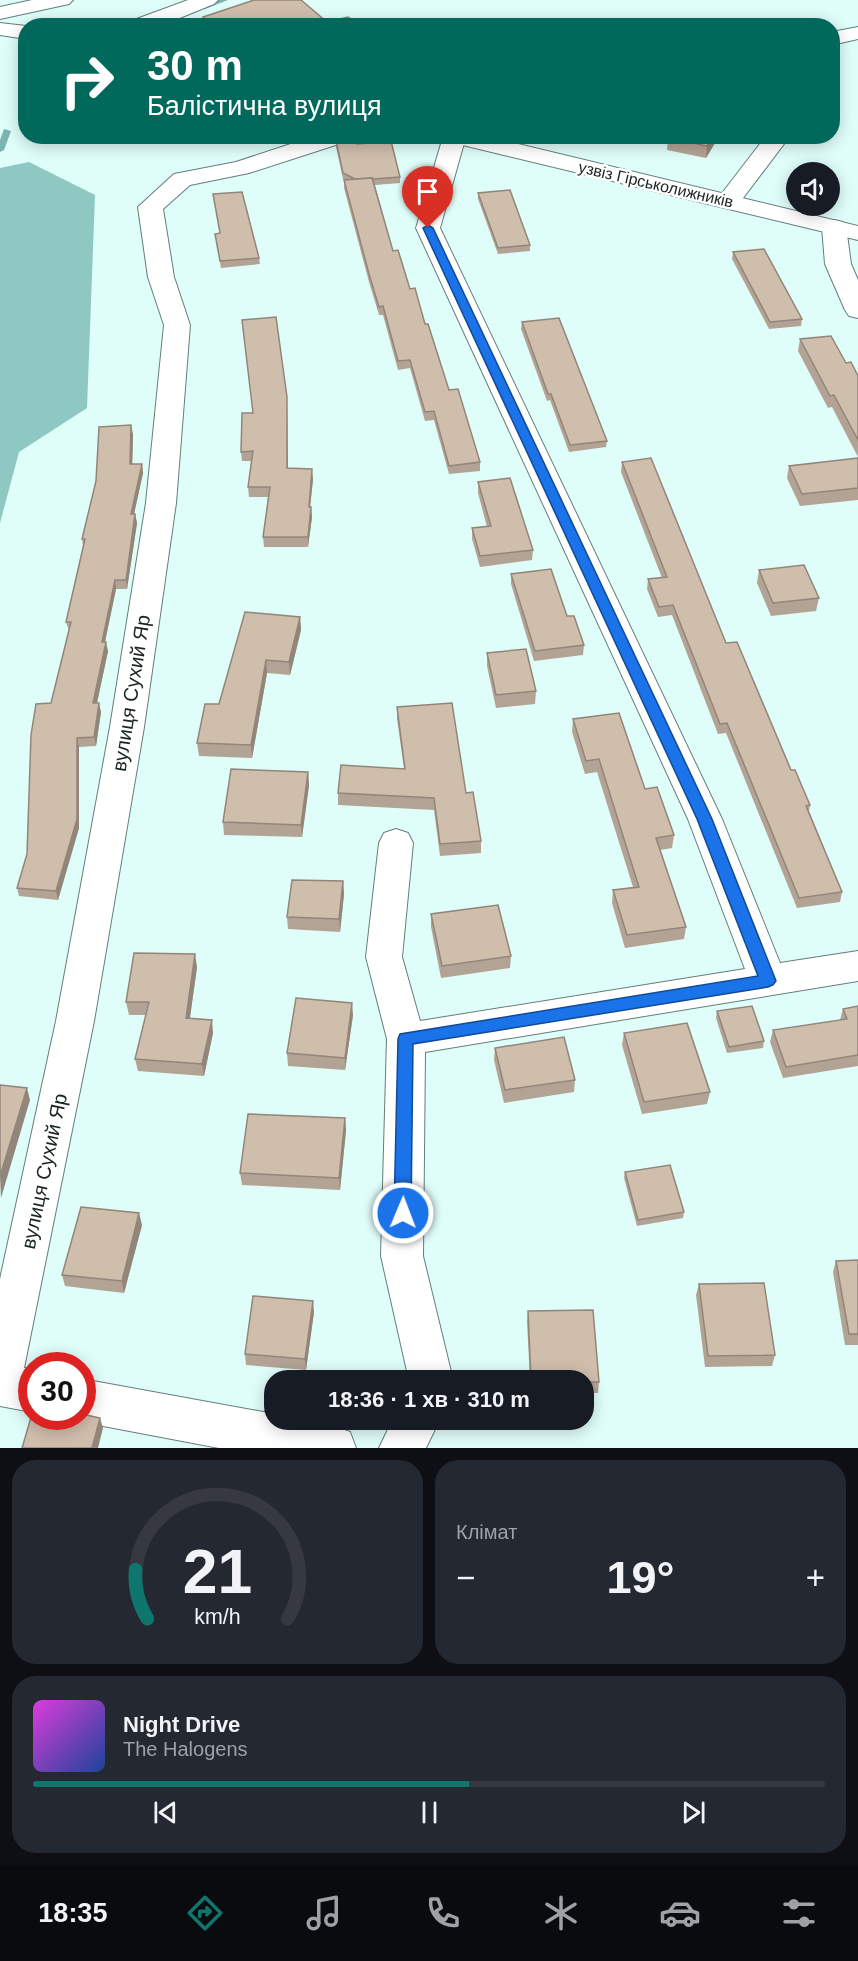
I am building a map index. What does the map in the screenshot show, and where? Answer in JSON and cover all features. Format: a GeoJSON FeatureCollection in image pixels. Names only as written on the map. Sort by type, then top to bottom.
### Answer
{"type":"FeatureCollection","features":[{"type":"Feature","properties":{"kind":"street"},"geometry":{"type":"LineString","coordinates":[[0,13],[62,0]]}},
{"type":"Feature","properties":{"kind":"street"},"geometry":{"type":"LineString","coordinates":[[160,18],[207,0]]}},
{"type":"Feature","properties":{"kind":"street"},"geometry":{"type":"LineString","coordinates":[[0,29],[18,32]]}},
{"type":"Feature","properties":{"kind":"street"},"geometry":{"type":"LineString","coordinates":[[840,37],[858,33]]}},
{"type":"Feature","properties":{"kind":"street","name":"вулиця Сухий Яр"},"geometry":{"type":"LineString","coordinates":[[0,1380],[75,1021],[127,727],[161,503],[177,325],[161,277],[150,207],[182,179],[241,168],[315,144]]}},
{"type":"Feature","properties":{"kind":"street"},"geometry":{"type":"LineString","coordinates":[[453,144],[428,228],[705,819],[768,981]]}},
{"type":"Feature","properties":{"kind":"street","name":"узвіз Гірськолижників"},"geometry":{"type":"LineString","coordinates":[[485,144],[846,230]]}},
{"type":"Feature","properties":{"kind":"street"},"geometry":{"type":"LineString","coordinates":[[728,201],[773,144]]}},
{"type":"Feature","properties":{"kind":"street"},"geometry":{"type":"LineString","coordinates":[[846,230],[838,264],[858,310]]}},
{"type":"Feature","properties":{"kind":"street"},"geometry":{"type":"LineString","coordinates":[[396,843],[384,957],[405,1039],[402,1256],[429,1370]]}},
{"type":"Feature","properties":{"kind":"street"},"geometry":{"type":"LineString","coordinates":[[405,1039],[858,966]]}},
{"type":"Feature","properties":{"kind":"street"},"geometry":{"type":"LineString","coordinates":[[0,1385],[18,1388]]}},
{"type":"Feature","properties":{"kind":"street"},"geometry":{"type":"LineString","coordinates":[[96,1403],[334,1448]]}},
{"type":"Feature","properties":{"kind":"street"},"geometry":{"type":"LineString","coordinates":[[402,1448],[412,1430]]}},
{"type":"Feature","properties":{"kind":"shaded area"},"geometry":{"type":"Polygon","coordinates":[[[29,162],[95,195],[87,408],[19,452],[0,523],[0,168],[29,162]]]}},
{"type":"Feature","properties":{"kind":"building"},"geometry":{"type":"Polygon","coordinates":[[[254,0],[301,0],[322,18],[204,18],[254,0]]]}},
{"type":"Feature","properties":{"kind":"building"},"geometry":{"type":"Polygon","coordinates":[[[337,144],[392,144],[400,177],[355,179],[343,173],[337,144]]]}},
{"type":"Feature","properties":{"kind":"building"},"geometry":{"type":"Polygon","coordinates":[[[372,178],[393,251],[398,250],[410,289],[415,288],[425,324],[428,324],[449,390],[458,389],[480,462],[449,466],[434,411],[425,412],[410,360],[398,361],[383,306],[379,307],[369,274],[344,180],[372,178]]]}},
{"type":"Feature","properties":{"kind":"building"},"geometry":{"type":"Polygon","coordinates":[[[510,190],[530,245],[498,248],[478,193],[510,190]]]}},
{"type":"Feature","properties":{"kind":"building"},"geometry":{"type":"Polygon","coordinates":[[[242,192],[259,258],[220,261],[215,234],[220,233],[213,194],[242,192]]]}},
{"type":"Feature","properties":{"kind":"building"},"geometry":{"type":"Polygon","coordinates":[[[764,249],[802,319],[770,322],[733,252],[764,249]]]}},
{"type":"Feature","properties":{"kind":"building"},"geometry":{"type":"Polygon","coordinates":[[[276,317],[287,397],[287,468],[312,469],[308,537],[263,537],[270,487],[248,487],[253,451],[241,452],[242,413],[253,413],[242,320],[276,317]]]}},
{"type":"Feature","properties":{"kind":"building"},"geometry":{"type":"Polygon","coordinates":[[[559,318],[607,441],[570,445],[551,394],[548,394],[522,322],[559,318]]]}},
{"type":"Feature","properties":{"kind":"building"},"geometry":{"type":"Polygon","coordinates":[[[831,336],[846,363],[851,362],[858,376],[858,440],[834,395],[830,396],[800,339],[831,336]]]}},
{"type":"Feature","properties":{"kind":"building"},"geometry":{"type":"Polygon","coordinates":[[[131,425],[130,464],[142,464],[131,514],[135,514],[126,580],[115,580],[102,642],[106,642],[93,703],[99,703],[94,737],[77,738],[77,819],[56,891],[17,888],[27,854],[31,735],[36,704],[51,703],[71,622],[66,622],[96,481],[99,427],[131,425]]]}},
{"type":"Feature","properties":{"kind":"building"},"geometry":{"type":"Polygon","coordinates":[[[651,458],[726,643],[737,642],[791,770],[795,770],[810,805],[806,806],[842,892],[799,898],[727,723],[720,724],[673,605],[659,607],[648,579],[667,577],[622,462],[651,458]]]}},
{"type":"Feature","properties":{"kind":"building"},"geometry":{"type":"Polygon","coordinates":[[[858,458],[858,488],[802,494],[789,466],[858,458]]]}},
{"type":"Feature","properties":{"kind":"building"},"geometry":{"type":"Polygon","coordinates":[[[510,478],[533,550],[480,556],[472,528],[491,526],[478,482],[510,478]]]}},
{"type":"Feature","properties":{"kind":"building"},"geometry":{"type":"Polygon","coordinates":[[[804,565],[819,598],[773,603],[759,570],[804,565]]]}},
{"type":"Feature","properties":{"kind":"building"},"geometry":{"type":"Polygon","coordinates":[[[551,569],[567,616],[574,616],[584,645],[535,651],[511,574],[551,569]]]}},
{"type":"Feature","properties":{"kind":"building"},"geometry":{"type":"Polygon","coordinates":[[[245,612],[300,617],[289,662],[266,660],[251,745],[197,743],[205,704],[219,704],[245,612]]]}},
{"type":"Feature","properties":{"kind":"building"},"geometry":{"type":"Polygon","coordinates":[[[526,649],[536,691],[496,695],[487,653],[526,649]]]}},
{"type":"Feature","properties":{"kind":"building"},"geometry":{"type":"Polygon","coordinates":[[[452,703],[466,793],[473,792],[481,841],[440,844],[434,798],[338,793],[341,765],[405,769],[397,707],[452,703]]]}},
{"type":"Feature","properties":{"kind":"building"},"geometry":{"type":"Polygon","coordinates":[[[619,713],[645,789],[657,787],[674,835],[656,838],[686,927],[627,935],[613,890],[639,887],[599,759],[586,761],[573,719],[619,713]]]}},
{"type":"Feature","properties":{"kind":"building"},"geometry":{"type":"Polygon","coordinates":[[[231,769],[308,772],[301,825],[223,822],[231,769]]]}},
{"type":"Feature","properties":{"kind":"building"},"geometry":{"type":"Polygon","coordinates":[[[292,880],[343,881],[339,919],[287,917],[292,880]]]}},
{"type":"Feature","properties":{"kind":"building"},"geometry":{"type":"Polygon","coordinates":[[[498,905],[511,956],[442,966],[431,914],[498,905]]]}},
{"type":"Feature","properties":{"kind":"building"},"geometry":{"type":"Polygon","coordinates":[[[134,953],[195,954],[186,1018],[212,1020],[202,1064],[135,1059],[149,1002],[126,1002],[134,953]]]}},
{"type":"Feature","properties":{"kind":"building"},"geometry":{"type":"Polygon","coordinates":[[[296,998],[352,1003],[345,1058],[287,1053],[296,998]]]}},
{"type":"Feature","properties":{"kind":"building"},"geometry":{"type":"Polygon","coordinates":[[[752,1006],[764,1041],[729,1047],[717,1011],[752,1006]]]}},
{"type":"Feature","properties":{"kind":"building"},"geometry":{"type":"Polygon","coordinates":[[[858,1006],[858,1055],[786,1067],[773,1030],[847,1019],[843,1009],[858,1006]]]}},
{"type":"Feature","properties":{"kind":"building"},"geometry":{"type":"Polygon","coordinates":[[[687,1023],[710,1092],[644,1102],[624,1033],[687,1023]]]}},
{"type":"Feature","properties":{"kind":"building"},"geometry":{"type":"Polygon","coordinates":[[[564,1037],[575,1080],[505,1090],[495,1048],[564,1037]]]}},
{"type":"Feature","properties":{"kind":"building"},"geometry":{"type":"Polygon","coordinates":[[[0,1085],[27,1088],[0,1176],[0,1085]]]}},
{"type":"Feature","properties":{"kind":"building"},"geometry":{"type":"Polygon","coordinates":[[[248,1114],[345,1118],[339,1178],[240,1173],[248,1114]]]}},
{"type":"Feature","properties":{"kind":"building"},"geometry":{"type":"Polygon","coordinates":[[[670,1165],[684,1212],[638,1220],[625,1172],[670,1165]]]}},
{"type":"Feature","properties":{"kind":"building"},"geometry":{"type":"Polygon","coordinates":[[[81,1207],[139,1213],[122,1281],[62,1275],[81,1207]]]}},
{"type":"Feature","properties":{"kind":"building"},"geometry":{"type":"Polygon","coordinates":[[[858,1260],[858,1334],[849,1334],[836,1261],[858,1260]]]}},
{"type":"Feature","properties":{"kind":"building"},"geometry":{"type":"Polygon","coordinates":[[[764,1283],[775,1355],[708,1356],[699,1284],[764,1283]]]}},
{"type":"Feature","properties":{"kind":"building"},"geometry":{"type":"Polygon","coordinates":[[[253,1296],[313,1301],[305,1359],[245,1354],[253,1296]]]}},
{"type":"Feature","properties":{"kind":"building"},"geometry":{"type":"Polygon","coordinates":[[[593,1310],[599,1382],[594,1382],[594,1370],[531,1370],[528,1311],[593,1310]]]}},
{"type":"Feature","properties":{"kind":"building"},"geometry":{"type":"Polygon","coordinates":[[[96,1417],[100,1418],[92,1448],[22,1448],[27,1430],[96,1430],[96,1417]]]}},
{"type":"Feature","properties":{"kind":"waterway"},"geometry":{"type":"LineString","coordinates":[[203,8],[225,0]]}},
{"type":"Feature","properties":{"kind":"waterway"},"geometry":{"type":"LineString","coordinates":[[0,150],[7,131]]}},
{"type":"Feature","properties":{"kind":"route"},"geometry":{"type":"LineString","coordinates":[[403,1213],[405,1039],[768,981],[705,819],[428,228]]}}]}
